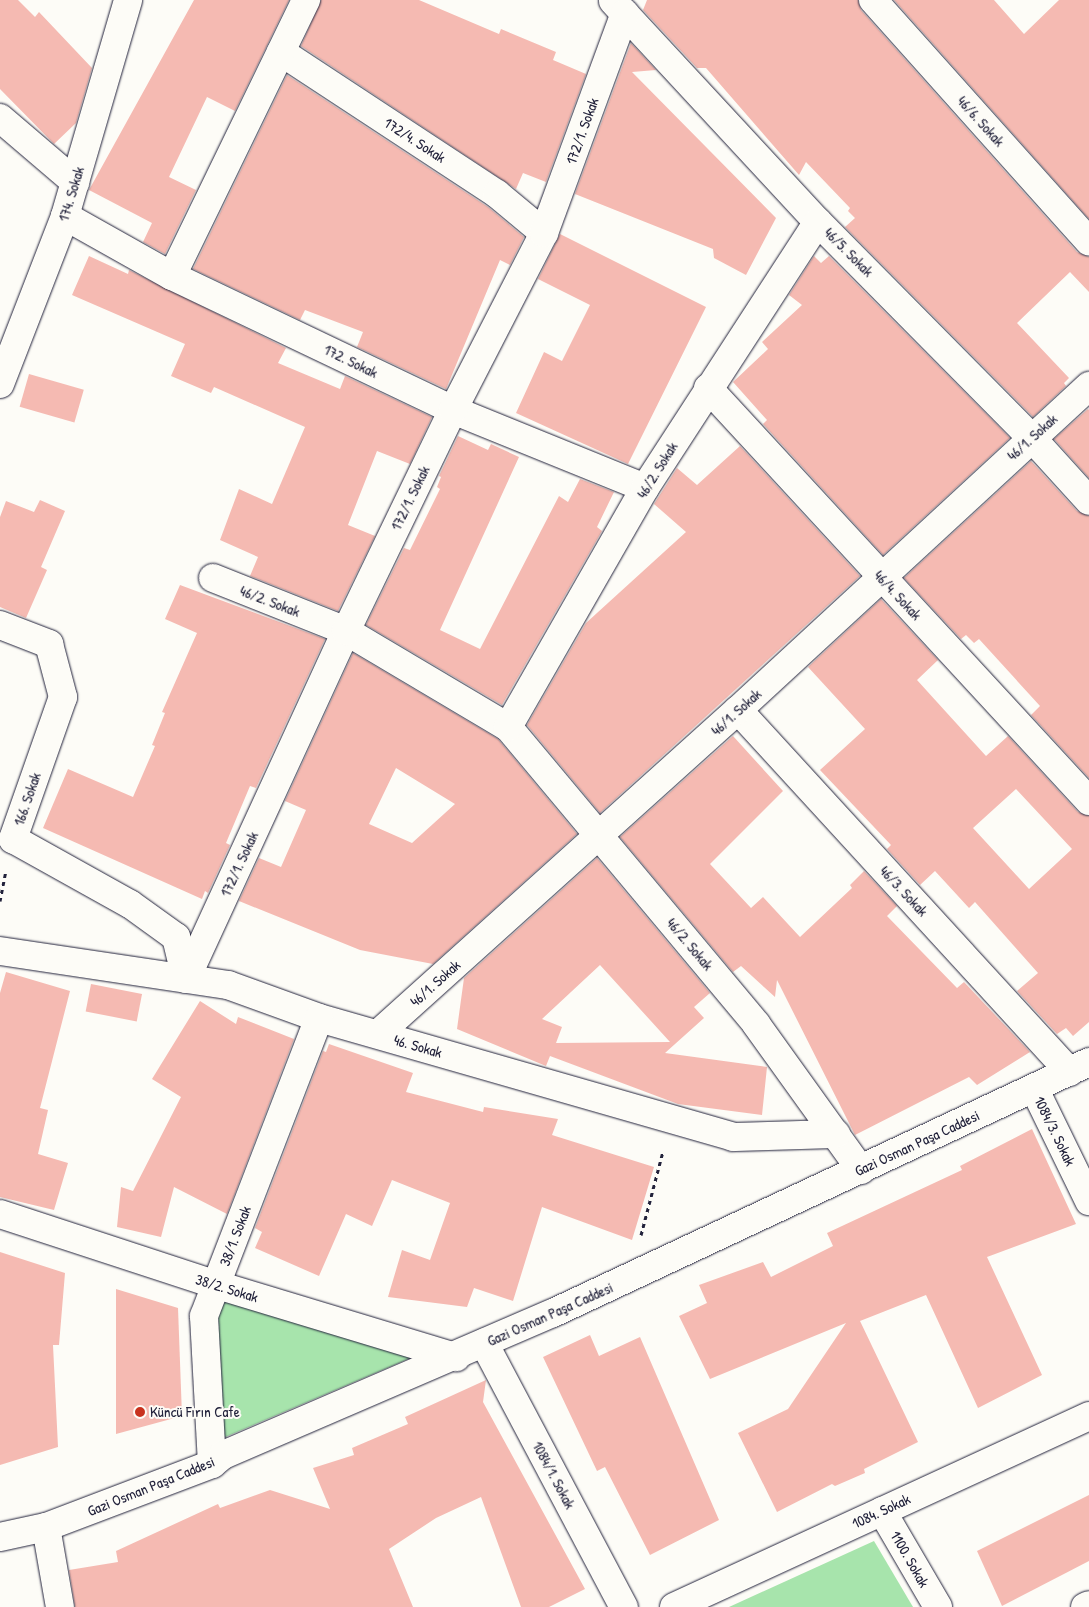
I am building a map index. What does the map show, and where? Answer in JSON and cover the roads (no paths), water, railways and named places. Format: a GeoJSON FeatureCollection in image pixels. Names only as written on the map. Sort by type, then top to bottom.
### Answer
{"type":"FeatureCollection","features":[{"type":"Feature","properties":{"kind":"street","name":"174. Sokak"},"geometry":{"type":"LineString","coordinates":[[0,384],[65,216],[128,0]]}},
{"type":"Feature","properties":{"kind":"street"},"geometry":{"type":"LineString","coordinates":[[172,276],[306,0]]}},
{"type":"Feature","properties":{"kind":"street"},"geometry":{"type":"LineString","coordinates":[[595,0],[618,6]]}},
{"type":"Feature","properties":{"kind":"street","name":"46/6. Sokak"},"geometry":{"type":"LineString","coordinates":[[873,0],[1089,242]]}},
{"type":"Feature","properties":{"kind":"street","name":"46/5. Sokak"},"geometry":{"type":"LineString","coordinates":[[618,6],[818,222],[1031,437],[1089,501]]}},
{"type":"Feature","properties":{"kind":"street","name":"172/1. Sokak"},"geometry":{"type":"LineString","coordinates":[[186,979],[346,631],[453,410],[544,233],[618,6]]}},
{"type":"Feature","properties":{"kind":"street","name":"172/4. Sokak"},"geometry":{"type":"LineString","coordinates":[[281,52],[496,194],[544,233]]}},
{"type":"Feature","properties":{"kind":"street"},"geometry":{"type":"LineString","coordinates":[[0,118],[75,182]]}},
{"type":"Feature","properties":{"kind":"street","name":"172. Sokak"},"geometry":{"type":"LineString","coordinates":[[65,216],[172,276],[453,410],[645,488]]}},
{"type":"Feature","properties":{"kind":"street","name":"46/2. Sokak"},"geometry":{"type":"LineString","coordinates":[[508,727],[645,488],[708,388],[818,222]]}},
{"type":"Feature","properties":{"kind":"street","name":"46/1. Sokak"},"geometry":{"type":"LineString","coordinates":[[378,1034],[738,710],[882,578],[1031,437],[1089,386]]}},
{"type":"Feature","properties":{"kind":"street","name":"46/4. Sokak"},"geometry":{"type":"LineString","coordinates":[[708,388],[1089,801]]}},
{"type":"Feature","properties":{"kind":"street","name":"46/2. Sokak"},"geometry":{"type":"LineString","coordinates":[[213,578],[346,631],[508,727],[756,1024],[861,1170]]}},
{"type":"Feature","properties":{"kind":"street","name":"166. Sokak"},"geometry":{"type":"LineString","coordinates":[[0,624],[49,644],[63,697],[13,839],[130,904],[176,937],[186,979]]}},
{"type":"Feature","properties":{"kind":"street","name":"46/3. Sokak"},"geometry":{"type":"LineString","coordinates":[[738,710],[1079,1067]]}},
{"type":"Feature","properties":{"kind":"street","name":"46. Sokak"},"geometry":{"type":"LineString","coordinates":[[0,951],[228,986],[319,1018],[733,1137],[836,1134]]}},
{"type":"Feature","properties":{"kind":"street","name":"38/1. Sokak"},"geometry":{"type":"LineString","coordinates":[[212,1464],[204,1316],[319,1018]]}},
{"type":"Feature","properties":{"kind":"street","name":"Gazi Osman Paşa Caddesi"},"geometry":{"type":"LineString","coordinates":[[0,1537],[46,1527],[212,1464],[224,1455],[456,1357],[1079,1067]]}},
{"type":"Feature","properties":{"kind":"street","name":"1084/3. Sokak"},"geometry":{"type":"LineString","coordinates":[[1034,1088],[1089,1201]]}},
{"type":"Feature","properties":{"kind":"street","name":"38/2. Sokak"},"geometry":{"type":"LineString","coordinates":[[0,1214],[217,1285],[456,1357]]}},
{"type":"Feature","properties":{"kind":"street","name":"1084/1. Sokak"},"geometry":{"type":"LineString","coordinates":[[484,1343],[624,1607]]}},
{"type":"Feature","properties":{"kind":"street","name":"1084. Sokak"},"geometry":{"type":"LineString","coordinates":[[674,1607],[1089,1416]]}},
{"type":"Feature","properties":{"kind":"street","name":"1100. Sokak"},"geometry":{"type":"LineString","coordinates":[[882,1511],[938,1607]]}},
{"type":"Feature","properties":{"kind":"street"},"geometry":{"type":"LineString","coordinates":[[46,1527],[60,1607]]}},
{"type":"Feature","properties":{"kind":"place","name":"Küncü Fırın Cafe"},"geometry":{"type":"Point","coordinates":[140,1412]}}]}
